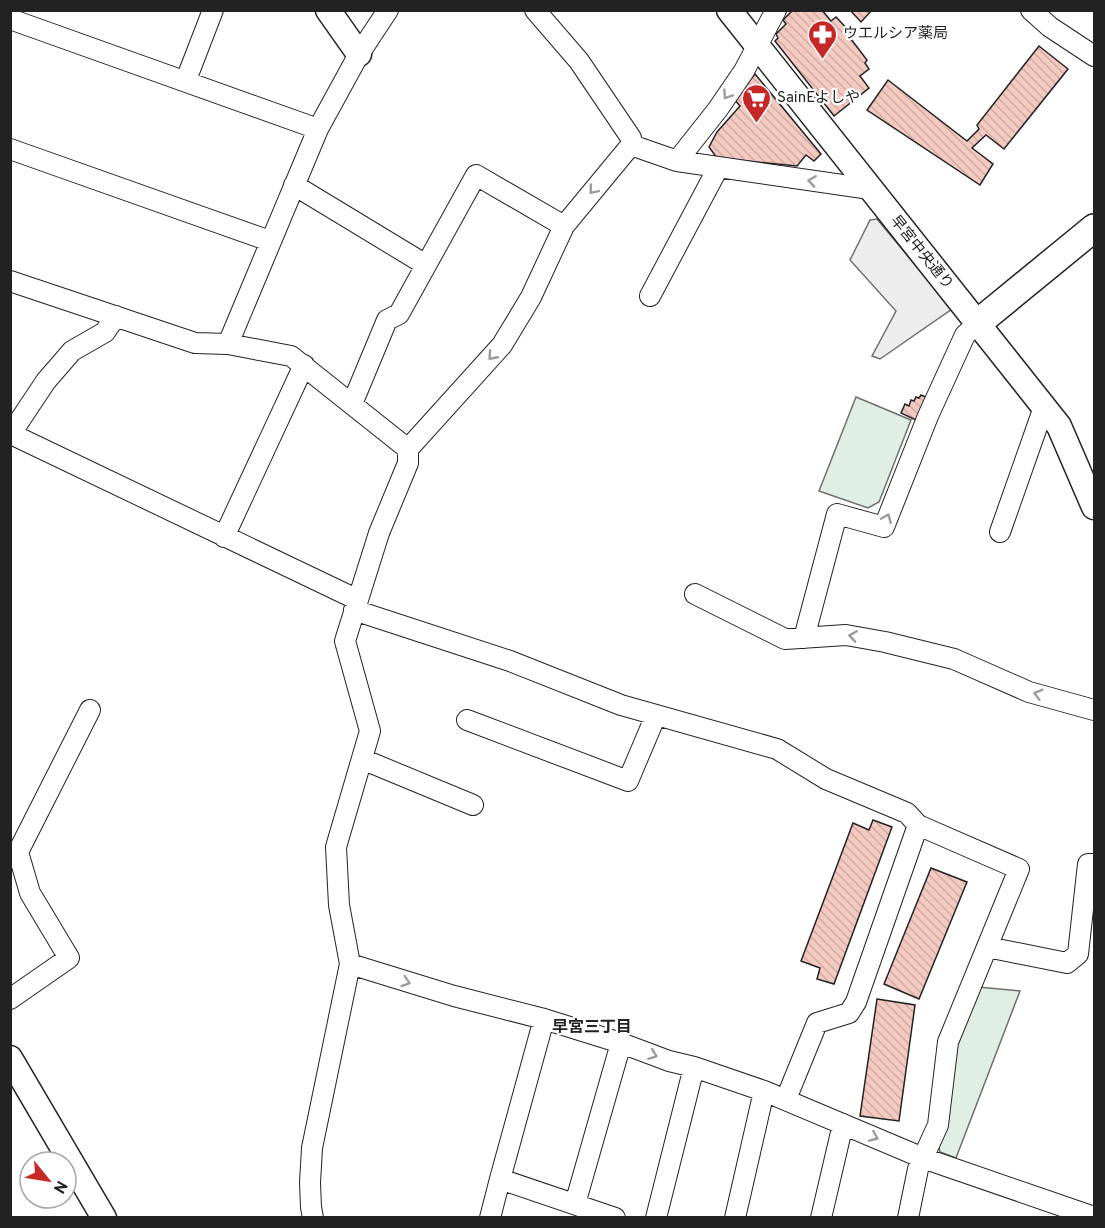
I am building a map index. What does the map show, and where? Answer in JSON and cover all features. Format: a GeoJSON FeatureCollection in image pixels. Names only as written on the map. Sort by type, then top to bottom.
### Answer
{"type":"FeatureCollection","features":[{"type":"Feature","properties":{"kind":"main road"},"geometry":{"type":"LineString","coordinates":[[978,323],[1095,228]]}},
{"type":"Feature","properties":{"kind":"street"},"geometry":{"type":"LineString","coordinates":[[186,80],[213,10]]}},
{"type":"Feature","properties":{"kind":"street"},"geometry":{"type":"LineString","coordinates":[[328,10],[359,54]]}},
{"type":"Feature","properties":{"kind":"street"},"geometry":{"type":"LineString","coordinates":[[228,344],[318,129],[359,54],[388,10]]}},
{"type":"Feature","properties":{"kind":"street"},"geometry":{"type":"LineString","coordinates":[[313,1218],[310,1207],[312,1148],[350,964],[339,905],[336,847],[370,731],[345,641],[379,533],[408,456],[502,345],[531,297],[564,226],[631,146],[631,138],[579,61],[535,10]]}},
{"type":"Feature","properties":{"kind":"street","name":"早宮中央通り"},"geometry":{"type":"LineString","coordinates":[[729,10],[1044,407],[1063,433],[1095,507]]}},
{"type":"Feature","properties":{"kind":"street"},"geometry":{"type":"LineString","coordinates":[[677,161],[718,109],[744,71],[776,10]]}},
{"type":"Feature","properties":{"kind":"street"},"geometry":{"type":"LineString","coordinates":[[1030,10],[1050,27],[1095,56]]}},
{"type":"Feature","properties":{"kind":"street"},"geometry":{"type":"LineString","coordinates":[[10,20],[186,80],[318,129]]}},
{"type":"Feature","properties":{"kind":"street"},"geometry":{"type":"LineString","coordinates":[[631,146],[677,161],[870,189]]}},
{"type":"Feature","properties":{"kind":"street"},"geometry":{"type":"LineString","coordinates":[[10,149],[270,242]]}},
{"type":"Feature","properties":{"kind":"street"},"geometry":{"type":"LineString","coordinates":[[650,296],[718,168]]}},
{"type":"Feature","properties":{"kind":"street"},"geometry":{"type":"LineString","coordinates":[[352,404],[387,320],[399,314],[476,175],[564,226]]}},
{"type":"Feature","properties":{"kind":"street"},"geometry":{"type":"LineString","coordinates":[[294,185],[426,265]]}},
{"type":"Feature","properties":{"kind":"street"},"geometry":{"type":"LineString","coordinates":[[10,281],[195,344],[228,344],[291,356],[352,404],[408,456]]}},
{"type":"Feature","properties":{"kind":"street"},"geometry":{"type":"LineString","coordinates":[[116,316],[105,332],[72,351],[46,381],[11,434],[224,537],[356,605],[510,661],[621,705],[777,749],[826,779],[907,813],[918,825],[1019,869],[948,1042],[938,1125],[918,1169],[908,1218]]}},
{"type":"Feature","properties":{"kind":"street"},"geometry":{"type":"LineString","coordinates":[[804,638],[837,514],[884,527],[928,416],[960,345],[965,335],[978,323]]}},
{"type":"Feature","properties":{"kind":"street"},"geometry":{"type":"LineString","coordinates":[[224,537],[304,365]]}},
{"type":"Feature","properties":{"kind":"street"},"geometry":{"type":"LineString","coordinates":[[1000,532],[1044,407]]}},
{"type":"Feature","properties":{"kind":"street"},"geometry":{"type":"LineString","coordinates":[[694,594],[785,639],[846,635],[954,659],[1029,692],[1095,710]]}},
{"type":"Feature","properties":{"kind":"street"},"geometry":{"type":"LineString","coordinates":[[10,999],[69,958],[30,893],[18,852],[90,710]]}},
{"type":"Feature","properties":{"kind":"street"},"geometry":{"type":"LineString","coordinates":[[467,720],[628,781],[656,715]]}},
{"type":"Feature","properties":{"kind":"street"},"geometry":{"type":"LineString","coordinates":[[362,759],[473,805]]}},
{"type":"Feature","properties":{"kind":"street"},"geometry":{"type":"LineString","coordinates":[[786,1099],[817,1023],[849,1013],[856,1002],[918,825]]}},
{"type":"Feature","properties":{"kind":"street"},"geometry":{"type":"LineString","coordinates":[[987,947],[1067,963],[1078,954],[1088,864],[1095,864]]}},
{"type":"Feature","properties":{"kind":"street"},"geometry":{"type":"LineString","coordinates":[[350,964],[454,996],[544,1019],[669,1061],[694,1067],[786,1099],[923,1158],[1087,1215]]}},
{"type":"Feature","properties":{"kind":"street"},"geometry":{"type":"LineString","coordinates":[[490,1218],[544,1019]]}},
{"type":"Feature","properties":{"kind":"street"},"geometry":{"type":"LineString","coordinates":[[575,1204],[621,1043]]}},
{"type":"Feature","properties":{"kind":"street"},"geometry":{"type":"LineString","coordinates":[[10,1058],[104,1218]]}},
{"type":"Feature","properties":{"kind":"street"},"geometry":{"type":"LineString","coordinates":[[656,1218],[694,1067]]}},
{"type":"Feature","properties":{"kind":"street"},"geometry":{"type":"LineString","coordinates":[[735,1218],[764,1091]]}},
{"type":"Feature","properties":{"kind":"street"},"geometry":{"type":"LineString","coordinates":[[821,1218],[843,1124]]}},
{"type":"Feature","properties":{"kind":"street"},"geometry":{"type":"LineString","coordinates":[[500,1179],[615,1218]]}},
{"type":"Feature","properties":{"kind":"green space"},"geometry":{"type":"Polygon","coordinates":[[[856,397],[911,420],[879,502],[868,508],[819,491],[856,397]]]}},
{"type":"Feature","properties":{"kind":"green space"},"geometry":{"type":"Polygon","coordinates":[[[978,987],[1020,991],[956,1158],[940,1152],[937,1140],[955,1041],[978,987]]]}},
{"type":"Feature","properties":{"kind":"shaded area"},"geometry":{"type":"Polygon","coordinates":[[[877,219],[952,309],[880,359],[872,356],[896,311],[850,260],[870,220],[877,219]]]}},
{"type":"Feature","properties":{"kind":"building"},"geometry":{"type":"Polygon","coordinates":[[[793,10],[822,10],[831,21],[836,17],[854,36],[851,39],[867,60],[865,63],[869,69],[860,76],[869,88],[834,116],[775,41],[778,38],[776,34],[786,24],[783,20],[793,10]]]}},
{"type":"Feature","properties":{"kind":"building"},"geometry":{"type":"Polygon","coordinates":[[[850,10],[872,10],[861,22],[850,10]]]}},
{"type":"Feature","properties":{"kind":"building"},"geometry":{"type":"Polygon","coordinates":[[[1039,46],[1068,69],[1004,149],[986,135],[972,148],[993,164],[980,185],[867,110],[888,80],[967,141],[979,129],[977,125],[1039,46]]]}},
{"type":"Feature","properties":{"kind":"building"},"geometry":{"type":"Polygon","coordinates":[[[755,74],[821,154],[814,161],[806,155],[797,166],[717,158],[709,147],[717,132],[740,106],[734,99],[755,74]]]}},
{"type":"Feature","properties":{"kind":"building"},"geometry":{"type":"Polygon","coordinates":[[[921,395],[928,398],[918,421],[901,413],[905,404],[909,406],[911,400],[914,401],[921,395]]]}},
{"type":"Feature","properties":{"kind":"building"},"geometry":{"type":"Polygon","coordinates":[[[873,820],[892,827],[834,984],[817,979],[820,968],[801,961],[853,823],[869,830],[873,820]]]}},
{"type":"Feature","properties":{"kind":"building"},"geometry":{"type":"Polygon","coordinates":[[[931,868],[967,882],[919,999],[884,984],[931,868]]]}},
{"type":"Feature","properties":{"kind":"building"},"geometry":{"type":"Polygon","coordinates":[[[877,999],[915,1005],[899,1121],[860,1116],[877,999]]]}},
{"type":"Feature","properties":{"kind":"place","name":"ウエルシア薬局"},"geometry":{"type":"Point","coordinates":[822,60]}},
{"type":"Feature","properties":{"kind":"place","name":"SainEよしや"},"geometry":{"type":"Point","coordinates":[756,124]}},
{"type":"Feature","properties":{"kind":"district","name":"早宮三丁目"},"geometry":{"type":"Point","coordinates":[592,1028]}}]}
